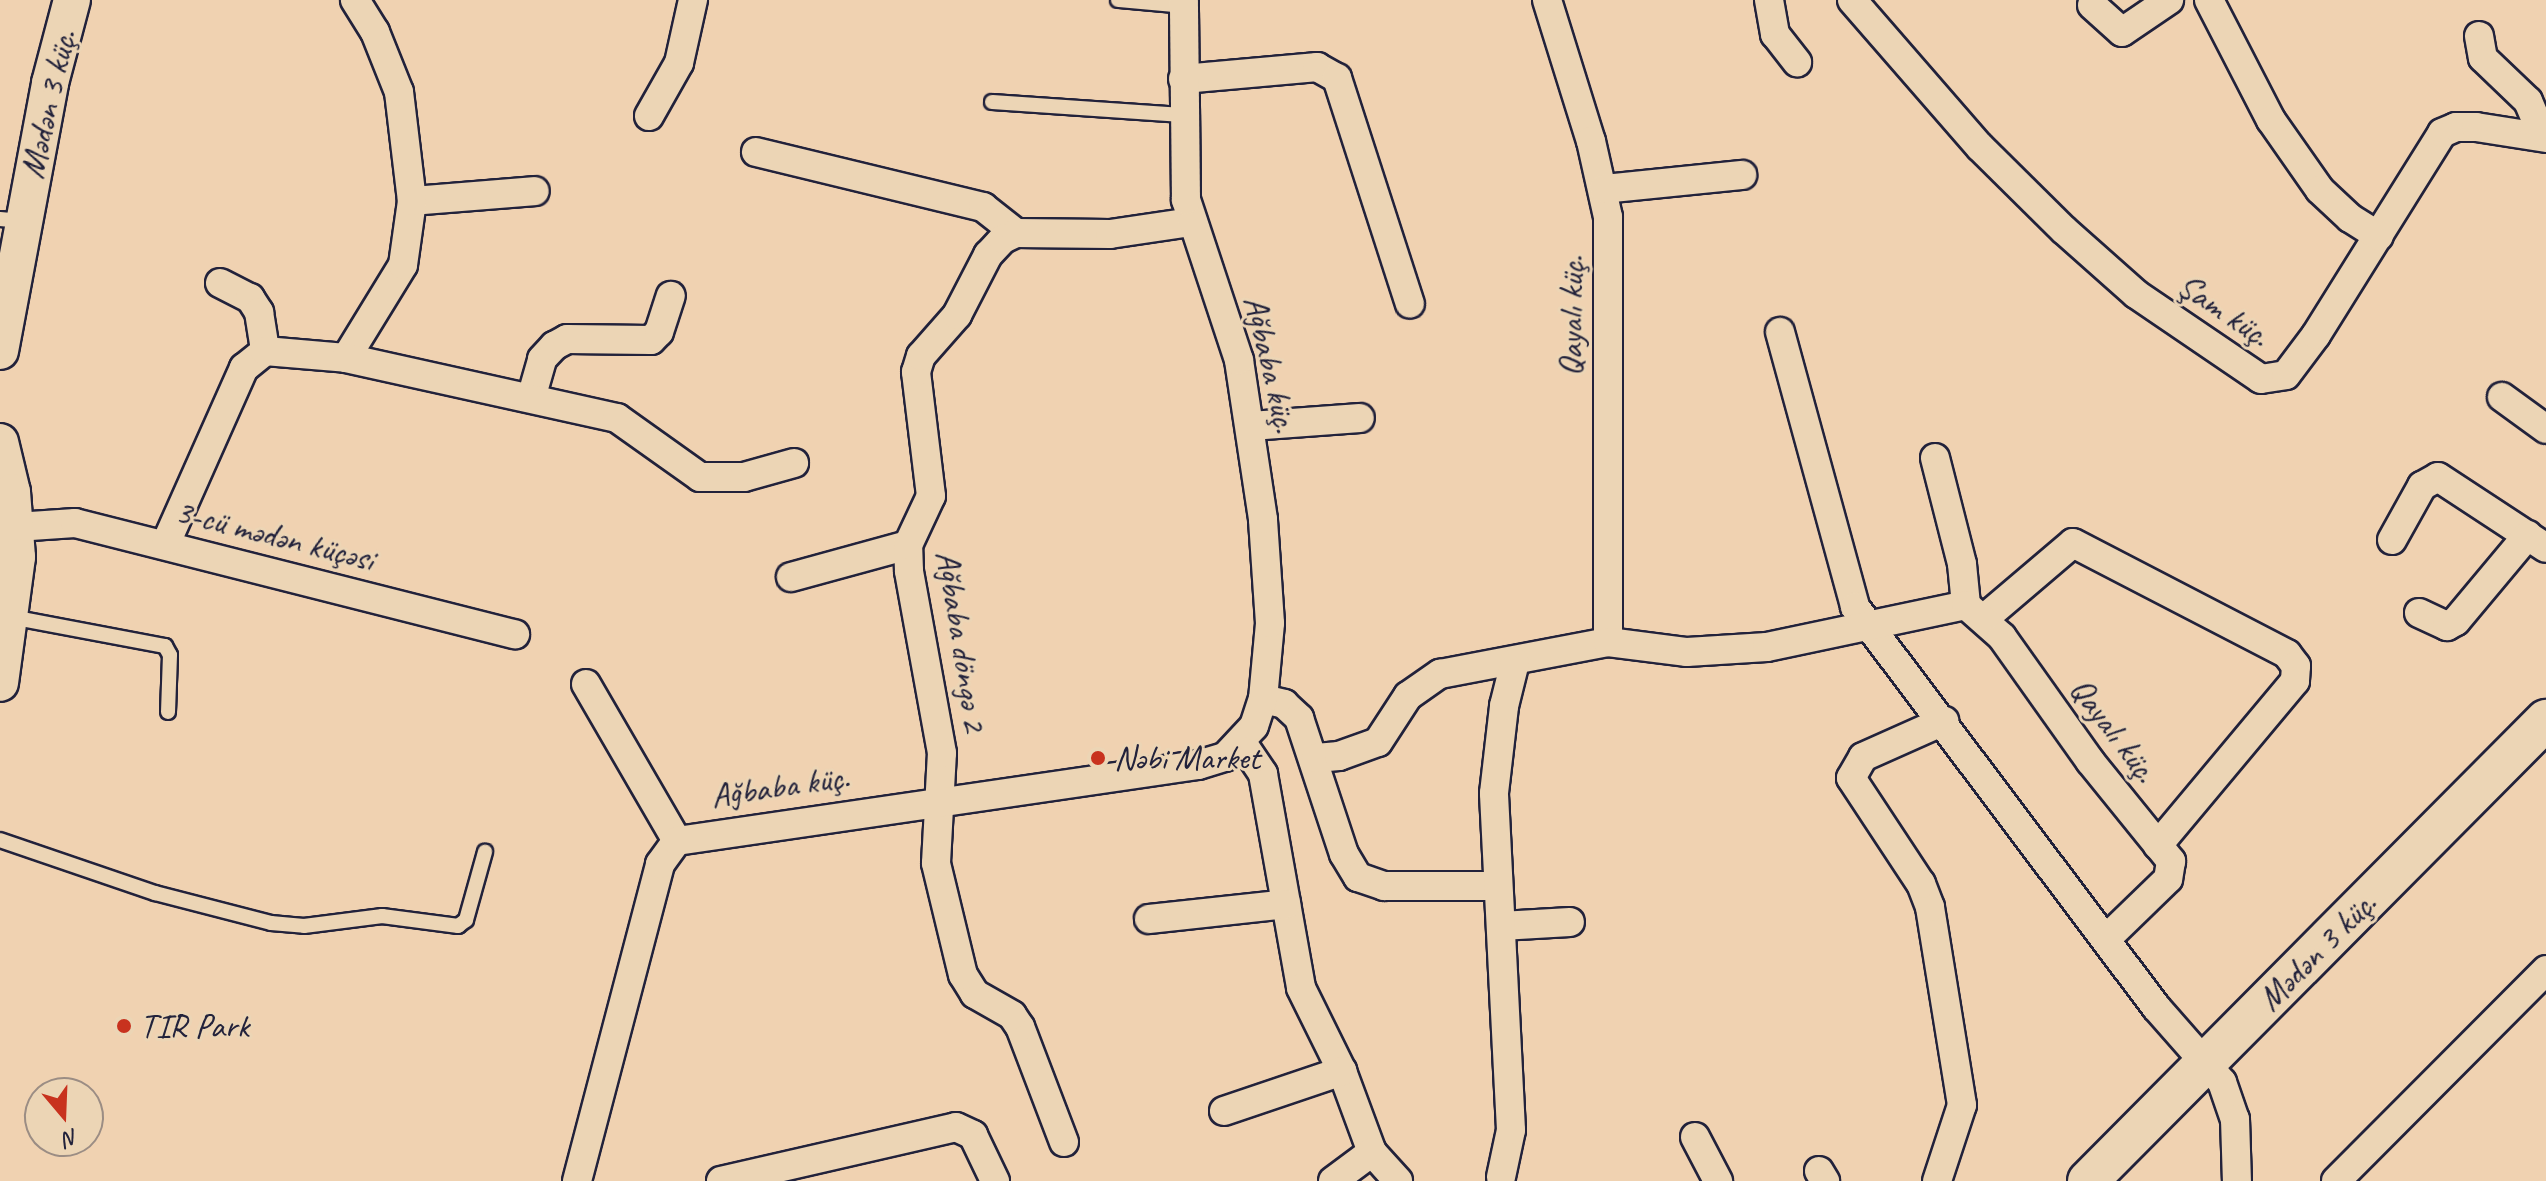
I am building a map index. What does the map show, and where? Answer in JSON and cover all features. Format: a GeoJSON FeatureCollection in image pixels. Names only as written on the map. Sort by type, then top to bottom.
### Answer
{"type":"FeatureCollection","features":[{"type":"Feature","properties":{"kind":"main road","name":"Mədən 3 küç."},"geometry":{"type":"LineString","coordinates":[[2088,1181],[2546,720]]}},
{"type":"Feature","properties":{"kind":"street","name":"Mədən 3 küç."},"geometry":{"type":"LineString","coordinates":[[0,351],[11,220],[72,0]]}},
{"type":"Feature","properties":{"kind":"street"},"geometry":{"type":"LineString","coordinates":[[346,358],[403,265],[412,201],[399,92],[375,32],[355,0]]}},
{"type":"Feature","properties":{"kind":"street"},"geometry":{"type":"LineString","coordinates":[[649,116],[679,63],[693,0]]}},
{"type":"Feature","properties":{"kind":"street","name":"Qayalı küç."},"geometry":{"type":"LineString","coordinates":[[1547,0],[1604,189],[1609,250],[1605,352],[1608,642]]}},
{"type":"Feature","properties":{"kind":"street"},"geometry":{"type":"LineString","coordinates":[[1769,0],[1775,34],[1797,62]]}},
{"type":"Feature","properties":{"kind":"street","name":"Şam küç."},"geometry":{"type":"LineString","coordinates":[[1852,0],[1980,147],[2064,230],[2136,294],[2261,379],[2286,375],[2379,236],[2442,133],[2456,127],[2544,137]]}},
{"type":"Feature","properties":{"kind":"street"},"geometry":{"type":"LineString","coordinates":[[2092,5],[2122,32],[2169,0]]}},
{"type":"Feature","properties":{"kind":"street"},"geometry":{"type":"LineString","coordinates":[[2209,0],[2271,120],[2320,190],[2350,218],[2379,236]]}},
{"type":"Feature","properties":{"kind":"street","name":"Ağbaba küç."},"geometry":{"type":"LineString","coordinates":[[577,1181],[660,864],[677,841],[1198,765],[1225,757],[1243,744],[1263,699],[1270,592],[1251,426],[1239,360],[1191,222],[1183,115],[1184,3]]}},
{"type":"Feature","properties":{"kind":"street"},"geometry":{"type":"LineString","coordinates":[[2479,36],[2491,71],[2528,101],[2544,137]]}},
{"type":"Feature","properties":{"kind":"street"},"geometry":{"type":"LineString","coordinates":[[1183,79],[1317,67],[1337,78],[1410,304]]}},
{"type":"Feature","properties":{"kind":"street"},"geometry":{"type":"LineString","coordinates":[[756,152],[983,207],[1016,233],[1110,234],[1191,222]]}},
{"type":"Feature","properties":{"kind":"street"},"geometry":{"type":"LineString","coordinates":[[1604,189],[1742,175]]}},
{"type":"Feature","properties":{"kind":"street"},"geometry":{"type":"LineString","coordinates":[[412,201],[535,191]]}},
{"type":"Feature","properties":{"kind":"street","name":"Ağbaba döngə 2"},"geometry":{"type":"LineString","coordinates":[[1016,233],[988,255],[957,315],[921,356],[916,372],[931,496],[908,545],[942,753],[936,863],[963,975],[975,994],[1012,1015],[1020,1027],[1064,1142]]}},
{"type":"Feature","properties":{"kind":"street"},"geometry":{"type":"LineString","coordinates":[[220,283],[250,298],[259,312],[265,351]]}},
{"type":"Feature","properties":{"kind":"street"},"geometry":{"type":"LineString","coordinates":[[532,395],[542,359],[554,346],[567,339],[651,340],[659,332],[671,296]]}},
{"type":"Feature","properties":{"kind":"street"},"geometry":{"type":"LineString","coordinates":[[1780,332],[1848,585],[1867,629],[1944,721],[2106,939],[2222,1082],[2235,1119],[2237,1181]]}},
{"type":"Feature","properties":{"kind":"street"},"geometry":{"type":"LineString","coordinates":[[166,543],[244,368],[265,351],[346,358],[532,395],[617,418],[700,477],[744,477],[794,463]]}},
{"type":"Feature","properties":{"kind":"street"},"geometry":{"type":"LineString","coordinates":[[2502,397],[2546,429]]}},
{"type":"Feature","properties":{"kind":"street"},"geometry":{"type":"LineString","coordinates":[[1251,426],[1360,418]]}},
{"type":"Feature","properties":{"kind":"street"},"geometry":{"type":"LineString","coordinates":[[0,442],[16,527],[11,617],[0,683]]}},
{"type":"Feature","properties":{"kind":"street"},"geometry":{"type":"LineString","coordinates":[[1935,458],[1976,611]]}},
{"type":"Feature","properties":{"kind":"street"},"geometry":{"type":"LineString","coordinates":[[2392,540],[2422,486],[2438,477],[2537,542],[2456,621],[2447,626],[2419,613]]}},
{"type":"Feature","properties":{"kind":"street","name":"3-cü mədən küçəsi"},"geometry":{"type":"LineString","coordinates":[[16,527],[75,523],[166,543],[515,634]]}},
{"type":"Feature","properties":{"kind":"street"},"geometry":{"type":"LineString","coordinates":[[1316,758],[1349,754],[1378,742],[1408,696],[1432,678],[1608,642],[1687,652],[1730,651],[1976,611],[2073,543],[2287,654],[2296,666],[2295,681],[2158,845]]}},
{"type":"Feature","properties":{"kind":"street"},"geometry":{"type":"LineString","coordinates":[[791,577],[908,545]]}},
{"type":"Feature","properties":{"kind":"street","name":"Qayalı küç."},"geometry":{"type":"LineString","coordinates":[[1976,611],[2171,861],[2168,879],[2106,939]]}},
{"type":"Feature","properties":{"kind":"street"},"geometry":{"type":"LineString","coordinates":[[1500,1180],[1511,1130],[1495,780],[1515,662]]}},
{"type":"Feature","properties":{"kind":"street"},"geometry":{"type":"LineString","coordinates":[[586,684],[677,841]]}},
{"type":"Feature","properties":{"kind":"street"},"geometry":{"type":"LineString","coordinates":[[1263,699],[1284,704],[1299,718],[1316,758],[1344,854],[1368,884],[1498,886]]}},
{"type":"Feature","properties":{"kind":"street"},"geometry":{"type":"LineString","coordinates":[[1937,1181],[1962,1105],[1930,907],[1921,884],[1851,778],[1863,757],[1944,721]]}},
{"type":"Feature","properties":{"kind":"street"},"geometry":{"type":"LineString","coordinates":[[1243,744],[1263,774],[1301,988],[1342,1071],[1372,1152],[1398,1181]]}},
{"type":"Feature","properties":{"kind":"street"},"geometry":{"type":"LineString","coordinates":[[1149,919],[1286,904]]}},
{"type":"Feature","properties":{"kind":"street"},"geometry":{"type":"LineString","coordinates":[[1501,926],[1570,922]]}},
{"type":"Feature","properties":{"kind":"street"},"geometry":{"type":"LineString","coordinates":[[2336,1181],[2546,970]]}},
{"type":"Feature","properties":{"kind":"street"},"geometry":{"type":"LineString","coordinates":[[1224,1111],[1342,1071]]}},
{"type":"Feature","properties":{"kind":"street"},"geometry":{"type":"LineString","coordinates":[[721,1181],[956,1127],[973,1135],[995,1181]]}},
{"type":"Feature","properties":{"kind":"street"},"geometry":{"type":"LineString","coordinates":[[1695,1137],[1718,1181]]}},
{"type":"Feature","properties":{"kind":"street"},"geometry":{"type":"LineString","coordinates":[[1333,1181],[1372,1152]]}},
{"type":"Feature","properties":{"kind":"lane"},"geometry":{"type":"LineString","coordinates":[[1118,0],[1184,3]]}},
{"type":"Feature","properties":{"kind":"lane"},"geometry":{"type":"LineString","coordinates":[[992,102],[1183,115]]}},
{"type":"Feature","properties":{"kind":"lane"},"geometry":{"type":"LineString","coordinates":[[11,617],[165,646],[170,655],[168,712]]}},
{"type":"Feature","properties":{"kind":"lane"},"geometry":{"type":"LineString","coordinates":[[0,840],[155,893],[271,923],[304,926],[382,916],[458,926],[466,920],[485,852]]}},
{"type":"Feature","properties":{"kind":"place","name":"Nəbi Market"},"geometry":{"type":"Point","coordinates":[1098,758]}},
{"type":"Feature","properties":{"kind":"place","name":"TIR Park"},"geometry":{"type":"Point","coordinates":[124,1026]}}]}
